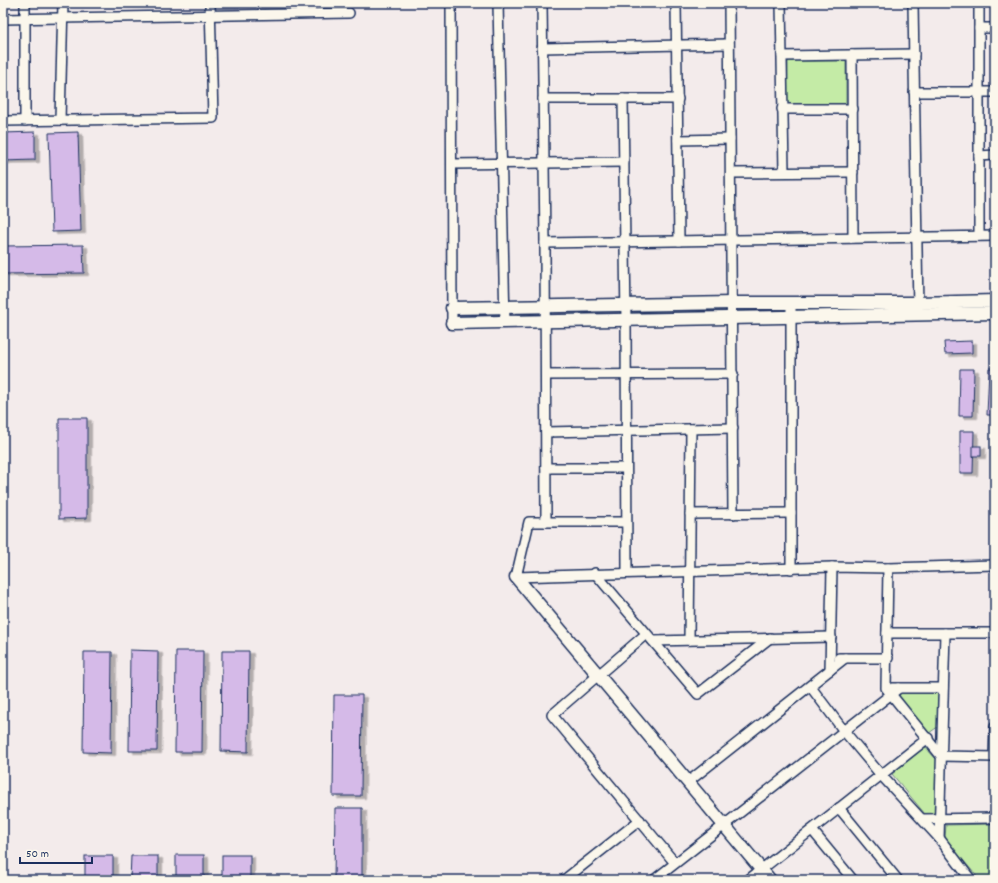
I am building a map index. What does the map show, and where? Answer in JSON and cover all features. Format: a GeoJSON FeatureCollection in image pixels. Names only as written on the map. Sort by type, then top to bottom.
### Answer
{"type":"FeatureCollection","features":[{"type":"Feature","properties":{"kind":"street"},"geometry":{"type":"LineString","coordinates":[[25,3],[25,121]]}},
{"type":"Feature","properties":{"kind":"street"},"geometry":{"type":"LineString","coordinates":[[60,120],[63,3]]}},
{"type":"Feature","properties":{"kind":"street"},"geometry":{"type":"LineString","coordinates":[[3,121],[213,118],[210,3]]}},
{"type":"Feature","properties":{"kind":"street"},"geometry":{"type":"LineString","coordinates":[[451,3],[452,323],[790,318],[918,309],[995,301]]}},
{"type":"Feature","properties":{"kind":"street"},"geometry":{"type":"LineString","coordinates":[[498,3],[505,323]]}},
{"type":"Feature","properties":{"kind":"street"},"geometry":{"type":"LineString","coordinates":[[542,3],[546,305],[546,522]]}},
{"type":"Feature","properties":{"kind":"street"},"geometry":{"type":"LineString","coordinates":[[676,3],[680,241]]}},
{"type":"Feature","properties":{"kind":"street"},"geometry":{"type":"LineString","coordinates":[[729,3],[733,319],[733,514]]}},
{"type":"Feature","properties":{"kind":"street"},"geometry":{"type":"LineString","coordinates":[[780,3],[784,172]]}},
{"type":"Feature","properties":{"kind":"street"},"geometry":{"type":"LineString","coordinates":[[913,3],[918,309]]}},
{"type":"Feature","properties":{"kind":"street"},"geometry":{"type":"LineString","coordinates":[[979,3],[979,236]]}},
{"type":"Feature","properties":{"kind":"street"},"geometry":{"type":"LineString","coordinates":[[3,19],[349,13]]}},
{"type":"Feature","properties":{"kind":"street"},"geometry":{"type":"LineString","coordinates":[[979,28],[995,28]]}},
{"type":"Feature","properties":{"kind":"street"},"geometry":{"type":"LineString","coordinates":[[542,48],[729,44]]}},
{"type":"Feature","properties":{"kind":"street"},"geometry":{"type":"LineString","coordinates":[[782,56],[914,54]]}},
{"type":"Feature","properties":{"kind":"street"},"geometry":{"type":"LineString","coordinates":[[852,55],[853,238]]}},
{"type":"Feature","properties":{"kind":"street"},"geometry":{"type":"LineString","coordinates":[[914,92],[995,92]]}},
{"type":"Feature","properties":{"kind":"street"},"geometry":{"type":"LineString","coordinates":[[543,99],[678,99]]}},
{"type":"Feature","properties":{"kind":"street"},"geometry":{"type":"LineString","coordinates":[[623,99],[626,305],[627,573]]}},
{"type":"Feature","properties":{"kind":"street"},"geometry":{"type":"LineString","coordinates":[[782,109],[853,109]]}},
{"type":"Feature","properties":{"kind":"street"},"geometry":{"type":"LineString","coordinates":[[678,140],[730,139]]}},
{"type":"Feature","properties":{"kind":"street"},"geometry":{"type":"LineString","coordinates":[[979,156],[995,155]]}},
{"type":"Feature","properties":{"kind":"street"},"geometry":{"type":"LineString","coordinates":[[452,164],[624,162]]}},
{"type":"Feature","properties":{"kind":"street"},"geometry":{"type":"LineString","coordinates":[[731,173],[853,172]]}},
{"type":"Feature","properties":{"kind":"street"},"geometry":{"type":"LineString","coordinates":[[545,243],[995,236]]}},
{"type":"Feature","properties":{"kind":"street"},"geometry":{"type":"LineString","coordinates":[[452,308],[732,302],[791,303],[995,314]]}},
{"type":"Feature","properties":{"kind":"street"},"geometry":{"type":"LineString","coordinates":[[791,303],[792,569]]}},
{"type":"Feature","properties":{"kind":"street"},"geometry":{"type":"LineString","coordinates":[[546,375],[733,374]]}},
{"type":"Feature","properties":{"kind":"street"},"geometry":{"type":"LineString","coordinates":[[546,432],[733,428]]}},
{"type":"Feature","properties":{"kind":"street"},"geometry":{"type":"LineString","coordinates":[[689,640],[691,429]]}},
{"type":"Feature","properties":{"kind":"street"},"geometry":{"type":"LineString","coordinates":[[546,468],[626,468]]}},
{"type":"Feature","properties":{"kind":"street"},"geometry":{"type":"LineString","coordinates":[[690,514],[791,513]]}},
{"type":"Feature","properties":{"kind":"street"},"geometry":{"type":"LineString","coordinates":[[516,577],[529,522],[626,522]]}},
{"type":"Feature","properties":{"kind":"street"},"geometry":{"type":"LineString","coordinates":[[516,577],[595,573],[690,572],[832,567],[888,568],[995,565]]}},
{"type":"Feature","properties":{"kind":"street"},"geometry":{"type":"LineString","coordinates":[[830,670],[832,567]]}},
{"type":"Feature","properties":{"kind":"street"},"geometry":{"type":"LineString","coordinates":[[888,568],[887,633],[889,691],[941,756]]}},
{"type":"Feature","properties":{"kind":"street"},"geometry":{"type":"LineString","coordinates":[[595,573],[698,694],[770,638]]}},
{"type":"Feature","properties":{"kind":"street"},"geometry":{"type":"LineString","coordinates":[[516,577],[770,880]]}},
{"type":"Feature","properties":{"kind":"street"},"geometry":{"type":"LineString","coordinates":[[887,633],[995,633]]}},
{"type":"Feature","properties":{"kind":"street"},"geometry":{"type":"LineString","coordinates":[[939,838],[945,633]]}},
{"type":"Feature","properties":{"kind":"street"},"geometry":{"type":"LineString","coordinates":[[646,634],[552,715],[675,863]]}},
{"type":"Feature","properties":{"kind":"street"},"geometry":{"type":"LineString","coordinates":[[653,641],[831,637]]}},
{"type":"Feature","properties":{"kind":"street"},"geometry":{"type":"LineString","coordinates":[[830,658],[888,658]]}},
{"type":"Feature","properties":{"kind":"street"},"geometry":{"type":"LineString","coordinates":[[688,782],[845,658]]}},
{"type":"Feature","properties":{"kind":"street"},"geometry":{"type":"LineString","coordinates":[[810,686],[844,731],[881,775],[923,819],[971,880]]}},
{"type":"Feature","properties":{"kind":"street"},"geometry":{"type":"LineString","coordinates":[[654,880],[844,731],[889,691],[899,688],[943,688]]}},
{"type":"Feature","properties":{"kind":"street"},"geometry":{"type":"LineString","coordinates":[[941,756],[994,757],[995,727]]}},
{"type":"Feature","properties":{"kind":"street"},"geometry":{"type":"LineString","coordinates":[[748,880],[928,738]]}},
{"type":"Feature","properties":{"kind":"street"},"geometry":{"type":"LineString","coordinates":[[839,808],[898,880]]}},
{"type":"Feature","properties":{"kind":"street"},"geometry":{"type":"LineString","coordinates":[[923,819],[995,818]]}},
{"type":"Feature","properties":{"kind":"street"},"geometry":{"type":"LineString","coordinates":[[564,880],[640,820]]}},
{"type":"Feature","properties":{"kind":"street"},"geometry":{"type":"LineString","coordinates":[[812,830],[853,880]]}},
{"type":"Feature","properties":{"kind":"green space"},"geometry":{"type":"Polygon","coordinates":[[[788,61],[846,61],[846,104],[787,104],[788,61]]]}},
{"type":"Feature","properties":{"kind":"green space"},"geometry":{"type":"Polygon","coordinates":[[[902,692],[940,693],[939,726],[929,733],[898,696],[902,692]]]}},
{"type":"Feature","properties":{"kind":"green space"},"geometry":{"type":"Polygon","coordinates":[[[925,747],[937,760],[935,813],[925,814],[892,774],[925,747]]]}},
{"type":"Feature","properties":{"kind":"green space"},"geometry":{"type":"Polygon","coordinates":[[[995,824],[995,880],[980,880],[945,839],[946,825],[995,824]]]}},
{"type":"Feature","properties":{"kind":"building"},"geometry":{"type":"Polygon","coordinates":[[[35,132],[35,160],[3,161],[3,133],[35,132]]]}},
{"type":"Feature","properties":{"kind":"building"},"geometry":{"type":"Polygon","coordinates":[[[78,132],[81,231],[52,232],[49,133],[78,132]]]}},
{"type":"Feature","properties":{"kind":"building"},"geometry":{"type":"Polygon","coordinates":[[[83,245],[84,273],[3,274],[3,246],[83,245]]]}},
{"type":"Feature","properties":{"kind":"building"},"geometry":{"type":"Polygon","coordinates":[[[972,341],[972,353],[945,354],[944,342],[972,341]]]}},
{"type":"Feature","properties":{"kind":"building"},"geometry":{"type":"Polygon","coordinates":[[[989,368],[995,368],[995,415],[987,415],[989,368]]]}},
{"type":"Feature","properties":{"kind":"building"},"geometry":{"type":"Polygon","coordinates":[[[960,369],[974,369],[973,416],[959,416],[960,369]]]}},
{"type":"Feature","properties":{"kind":"building"},"geometry":{"type":"Polygon","coordinates":[[[59,418],[87,418],[87,518],[59,519],[59,418]]]}},
{"type":"Feature","properties":{"kind":"building"},"geometry":{"type":"Polygon","coordinates":[[[960,431],[974,431],[973,473],[960,473],[960,431]]]}},
{"type":"Feature","properties":{"kind":"building"},"geometry":{"type":"Polygon","coordinates":[[[973,446],[981,446],[981,456],[973,456],[973,446]]]}},
{"type":"Feature","properties":{"kind":"building"},"geometry":{"type":"Polygon","coordinates":[[[130,650],[158,651],[157,751],[129,751],[130,650]]]}},
{"type":"Feature","properties":{"kind":"building"},"geometry":{"type":"Polygon","coordinates":[[[176,651],[203,651],[202,752],[175,752],[176,651]]]}},
{"type":"Feature","properties":{"kind":"building"},"geometry":{"type":"Polygon","coordinates":[[[222,651],[249,651],[248,752],[221,751],[222,651]]]}},
{"type":"Feature","properties":{"kind":"building"},"geometry":{"type":"Polygon","coordinates":[[[84,652],[112,652],[111,753],[83,752],[84,652]]]}},
{"type":"Feature","properties":{"kind":"building"},"geometry":{"type":"Polygon","coordinates":[[[334,695],[362,695],[361,796],[333,796],[334,695]]]}},
{"type":"Feature","properties":{"kind":"building"},"geometry":{"type":"Polygon","coordinates":[[[335,808],[362,808],[362,880],[334,880],[335,808]]]}},
{"type":"Feature","properties":{"kind":"building"},"geometry":{"type":"Polygon","coordinates":[[[176,855],[204,855],[204,880],[176,880],[176,855]]]}},
{"type":"Feature","properties":{"kind":"building"},"geometry":{"type":"Polygon","coordinates":[[[222,855],[250,855],[250,880],[222,880],[222,855]]]}},
{"type":"Feature","properties":{"kind":"building"},"geometry":{"type":"Polygon","coordinates":[[[85,856],[113,856],[113,880],[85,880],[85,856]]]}},
{"type":"Feature","properties":{"kind":"building"},"geometry":{"type":"Polygon","coordinates":[[[131,856],[158,856],[158,880],[130,880],[131,856]]]}}]}
